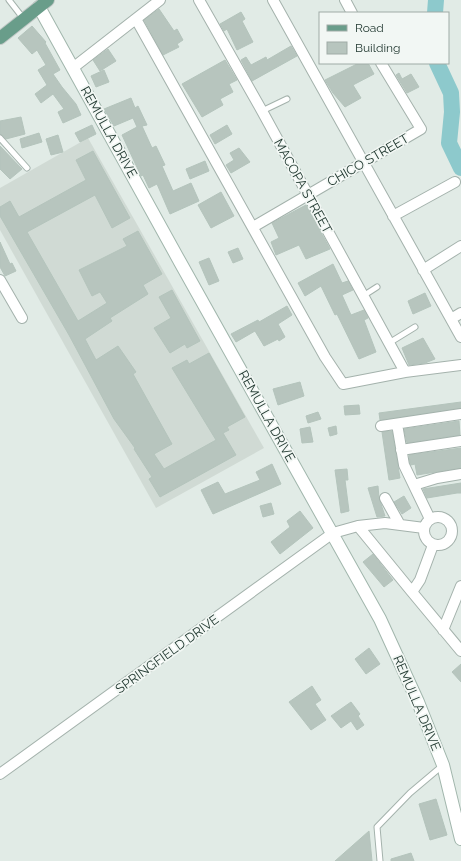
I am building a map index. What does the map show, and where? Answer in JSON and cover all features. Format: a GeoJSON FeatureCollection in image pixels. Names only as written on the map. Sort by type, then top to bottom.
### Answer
{"type":"FeatureCollection","features":[{"type":"Feature","properties":{"kind":"main road"},"geometry":{"type":"LineString","coordinates":[[0,38],[44,3]]}},
{"type":"Feature","properties":{"kind":"main road","name":"REMULLA DRIVE"},"geometry":{"type":"LineString","coordinates":[[44,3],[74,67],[180,262],[380,619],[418,702],[443,765],[461,839]]}},
{"type":"Feature","properties":{"kind":"street"},"geometry":{"type":"LineString","coordinates":[[74,67],[160,0]]}},
{"type":"Feature","properties":{"kind":"street","name":"MACOPA STREET"},"geometry":{"type":"LineString","coordinates":[[199,0],[262,111],[405,372]]}},
{"type":"Feature","properties":{"kind":"street"},"geometry":{"type":"LineString","coordinates":[[273,0],[363,164],[461,337]]}},
{"type":"Feature","properties":{"kind":"street"},"geometry":{"type":"LineString","coordinates":[[345,0],[351,12]]}},
{"type":"Feature","properties":{"kind":"street"},"geometry":{"type":"LineString","coordinates":[[136,19],[326,357],[343,384],[405,372],[461,365]]}},
{"type":"Feature","properties":{"kind":"street","name":"CHICO STREET"},"geometry":{"type":"LineString","coordinates":[[253,227],[421,130],[382,64]]}},
{"type":"Feature","properties":{"kind":"street"},"geometry":{"type":"LineString","coordinates":[[393,216],[455,182]]}},
{"type":"Feature","properties":{"kind":"street"},"geometry":{"type":"LineString","coordinates":[[423,270],[461,246]]}},
{"type":"Feature","properties":{"kind":"street"},"geometry":{"type":"LineString","coordinates":[[0,280],[22,318]]}},
{"type":"Feature","properties":{"kind":"street"},"geometry":{"type":"LineString","coordinates":[[451,319],[461,313]]}},
{"type":"Feature","properties":{"kind":"street"},"geometry":{"type":"LineString","coordinates":[[381,426],[461,414]]}},
{"type":"Feature","properties":{"kind":"street"},"geometry":{"type":"LineString","coordinates":[[333,533],[358,526],[385,523],[400,525],[427,523],[438,516],[447,519],[457,536],[442,545],[433,545],[427,540],[427,523],[414,485],[404,465],[397,424]]}},
{"type":"Feature","properties":{"kind":"street"},"geometry":{"type":"LineString","coordinates":[[401,450],[461,441]]}},
{"type":"Feature","properties":{"kind":"street"},"geometry":{"type":"LineString","coordinates":[[414,485],[437,478],[461,474]]}},
{"type":"Feature","properties":{"kind":"street"},"geometry":{"type":"LineString","coordinates":[[385,498],[400,525]]}},
{"type":"Feature","properties":{"kind":"street"},"geometry":{"type":"LineString","coordinates":[[358,526],[461,651]]}},
{"type":"Feature","properties":{"kind":"street","name":"SPRINGFIELD DRIVE"},"geometry":{"type":"LineString","coordinates":[[0,774],[333,533]]}},
{"type":"Feature","properties":{"kind":"street"},"geometry":{"type":"LineString","coordinates":[[412,592],[420,580],[433,545]]}},
{"type":"Feature","properties":{"kind":"street"},"geometry":{"type":"LineString","coordinates":[[443,630],[461,586]]}},
{"type":"Feature","properties":{"kind":"lane"},"geometry":{"type":"LineString","coordinates":[[9,0],[24,19]]}},
{"type":"Feature","properties":{"kind":"lane"},"geometry":{"type":"LineString","coordinates":[[262,111],[287,99]]}},
{"type":"Feature","properties":{"kind":"lane"},"geometry":{"type":"LineString","coordinates":[[0,138],[27,168]]}},
{"type":"Feature","properties":{"kind":"lane"},"geometry":{"type":"LineString","coordinates":[[363,296],[377,288]]}},
{"type":"Feature","properties":{"kind":"lane"},"geometry":{"type":"LineString","coordinates":[[389,343],[415,327]]}},
{"type":"Feature","properties":{"kind":"lane"},"geometry":{"type":"LineString","coordinates":[[380,861],[377,827],[410,793],[443,765]]}},
{"type":"Feature","properties":{"kind":"shaded area"},"geometry":{"type":"Polygon","coordinates":[[[88,138],[264,448],[156,508],[0,230],[0,188],[88,138]]]}},
{"type":"Feature","properties":{"kind":"building"},"geometry":{"type":"Polygon","coordinates":[[[159,9],[174,31],[177,29],[183,40],[177,44],[179,47],[163,55],[144,20],[159,9]]]}},
{"type":"Feature","properties":{"kind":"building"},"geometry":{"type":"Polygon","coordinates":[[[241,12],[245,19],[242,21],[253,42],[237,50],[227,29],[224,31],[220,24],[241,12]]]}},
{"type":"Feature","properties":{"kind":"building"},"geometry":{"type":"Polygon","coordinates":[[[32,26],[46,42],[45,43],[60,70],[53,74],[76,104],[81,115],[63,123],[58,112],[64,109],[53,94],[41,103],[35,94],[47,85],[38,70],[46,65],[37,50],[32,54],[18,38],[32,26]]]}},
{"type":"Feature","properties":{"kind":"building"},"geometry":{"type":"Polygon","coordinates":[[[291,46],[297,56],[252,81],[241,60],[246,57],[251,65],[266,57],[267,60],[291,46]]]}},
{"type":"Feature","properties":{"kind":"building"},"geometry":{"type":"Polygon","coordinates":[[[108,49],[116,61],[100,71],[93,60],[108,49]]]}},
{"type":"Feature","properties":{"kind":"building"},"geometry":{"type":"Polygon","coordinates":[[[225,60],[237,80],[229,84],[233,92],[220,99],[223,105],[202,117],[182,84],[225,60]]]}},
{"type":"Feature","properties":{"kind":"building"},"geometry":{"type":"Polygon","coordinates":[[[357,64],[369,64],[374,74],[353,85],[361,98],[345,107],[333,93],[325,80],[357,64]]]}},
{"type":"Feature","properties":{"kind":"building"},"geometry":{"type":"Polygon","coordinates":[[[104,70],[109,82],[96,87],[91,76],[104,70]]]}},
{"type":"Feature","properties":{"kind":"building"},"geometry":{"type":"Polygon","coordinates":[[[399,73],[402,79],[411,74],[419,87],[407,93],[396,75],[399,73]]]}},
{"type":"Feature","properties":{"kind":"building"},"geometry":{"type":"Polygon","coordinates":[[[131,98],[135,108],[138,106],[147,125],[142,126],[152,148],[156,146],[165,165],[162,166],[173,191],[191,183],[199,201],[170,214],[157,184],[149,188],[143,175],[141,176],[122,135],[137,127],[133,118],[114,126],[104,109],[131,98]]]}},
{"type":"Feature","properties":{"kind":"building"},"geometry":{"type":"Polygon","coordinates":[[[21,117],[25,134],[6,139],[0,134],[0,121],[21,117]]]}},
{"type":"Feature","properties":{"kind":"building"},"geometry":{"type":"Polygon","coordinates":[[[92,125],[96,134],[80,142],[75,133],[92,125]]]}},
{"type":"Feature","properties":{"kind":"building"},"geometry":{"type":"Polygon","coordinates":[[[227,125],[232,134],[215,144],[210,135],[227,125]]]}},
{"type":"Feature","properties":{"kind":"building"},"geometry":{"type":"Polygon","coordinates":[[[39,133],[42,142],[22,148],[20,139],[39,133]]]}},
{"type":"Feature","properties":{"kind":"building"},"geometry":{"type":"Polygon","coordinates":[[[58,135],[63,152],[51,155],[46,139],[58,135]]]}},
{"type":"Feature","properties":{"kind":"building"},"geometry":{"type":"Polygon","coordinates":[[[0,146],[22,169],[10,179],[0,169],[0,146]]]}},
{"type":"Feature","properties":{"kind":"building"},"geometry":{"type":"Polygon","coordinates":[[[239,148],[250,162],[231,173],[226,165],[234,160],[230,153],[239,148]]]}},
{"type":"Feature","properties":{"kind":"building"},"geometry":{"type":"Polygon","coordinates":[[[93,151],[130,218],[112,228],[95,195],[27,232],[78,321],[107,303],[100,292],[92,296],[79,270],[127,246],[123,239],[138,231],[162,274],[143,285],[148,294],[110,318],[112,321],[85,339],[96,360],[118,346],[136,372],[133,374],[172,444],[154,454],[164,469],[216,440],[172,368],[187,360],[189,364],[209,353],[245,417],[227,427],[229,430],[223,433],[236,455],[160,497],[149,479],[152,477],[134,449],[135,448],[114,419],[69,335],[0,216],[0,207],[10,201],[19,217],[86,180],[76,160],[93,151]]]}},
{"type":"Feature","properties":{"kind":"building"},"geometry":{"type":"Polygon","coordinates":[[[205,161],[209,171],[190,179],[186,169],[205,161]]]}},
{"type":"Feature","properties":{"kind":"building"},"geometry":{"type":"Polygon","coordinates":[[[221,192],[234,216],[211,228],[198,205],[221,192]]]}},
{"type":"Feature","properties":{"kind":"building"},"geometry":{"type":"Polygon","coordinates":[[[306,205],[330,249],[306,259],[299,245],[276,255],[271,242],[279,238],[272,223],[306,205]]]}},
{"type":"Feature","properties":{"kind":"building"},"geometry":{"type":"Polygon","coordinates":[[[0,242],[10,264],[12,263],[16,271],[5,276],[0,267],[0,242]]]}},
{"type":"Feature","properties":{"kind":"building"},"geometry":{"type":"Polygon","coordinates":[[[238,248],[243,259],[233,263],[228,252],[238,248]]]}},
{"type":"Feature","properties":{"kind":"building"},"geometry":{"type":"Polygon","coordinates":[[[209,258],[219,281],[209,285],[199,262],[209,258]]]}},
{"type":"Feature","properties":{"kind":"building"},"geometry":{"type":"Polygon","coordinates":[[[333,264],[342,283],[348,281],[353,290],[342,295],[351,315],[364,310],[368,318],[364,320],[376,352],[359,359],[337,314],[335,315],[321,286],[305,296],[298,283],[333,264]]]}},
{"type":"Feature","properties":{"kind":"building"},"geometry":{"type":"Polygon","coordinates":[[[172,290],[200,341],[187,348],[185,344],[170,353],[154,328],[171,318],[159,297],[172,290]]]}},
{"type":"Feature","properties":{"kind":"building"},"geometry":{"type":"Polygon","coordinates":[[[425,293],[431,306],[413,314],[408,301],[425,293]]]}},
{"type":"Feature","properties":{"kind":"building"},"geometry":{"type":"Polygon","coordinates":[[[287,306],[292,315],[278,324],[285,337],[279,341],[278,339],[264,346],[255,331],[236,342],[231,334],[258,320],[259,322],[287,306]]]}},
{"type":"Feature","properties":{"kind":"building"},"geometry":{"type":"Polygon","coordinates":[[[423,338],[435,359],[425,363],[409,365],[402,348],[423,338]]]}},
{"type":"Feature","properties":{"kind":"building"},"geometry":{"type":"Polygon","coordinates":[[[300,382],[304,396],[278,405],[273,389],[300,382]]]}},
{"type":"Feature","properties":{"kind":"building"},"geometry":{"type":"Polygon","coordinates":[[[461,402],[461,408],[380,420],[379,413],[461,402]]]}},
{"type":"Feature","properties":{"kind":"building"},"geometry":{"type":"Polygon","coordinates":[[[359,405],[360,414],[345,415],[344,406],[359,405]]]}},
{"type":"Feature","properties":{"kind":"building"},"geometry":{"type":"Polygon","coordinates":[[[318,412],[321,419],[308,423],[306,416],[318,412]]]}},
{"type":"Feature","properties":{"kind":"building"},"geometry":{"type":"Polygon","coordinates":[[[459,421],[460,435],[407,443],[404,429],[459,421]]]}},
{"type":"Feature","properties":{"kind":"building"},"geometry":{"type":"Polygon","coordinates":[[[336,426],[337,434],[330,436],[328,428],[336,426]]]}},
{"type":"Feature","properties":{"kind":"building"},"geometry":{"type":"Polygon","coordinates":[[[310,427],[313,442],[302,443],[300,429],[310,427]]]}},
{"type":"Feature","properties":{"kind":"building"},"geometry":{"type":"Polygon","coordinates":[[[392,431],[400,478],[389,480],[382,432],[392,431]]]}},
{"type":"Feature","properties":{"kind":"building"},"geometry":{"type":"Polygon","coordinates":[[[461,448],[461,468],[417,475],[415,464],[411,465],[410,463],[409,455],[461,448]]]}},
{"type":"Feature","properties":{"kind":"building"},"geometry":{"type":"Polygon","coordinates":[[[272,464],[281,484],[213,514],[201,490],[218,482],[225,494],[260,480],[256,472],[272,464]]]}},
{"type":"Feature","properties":{"kind":"building"},"geometry":{"type":"Polygon","coordinates":[[[347,469],[348,480],[345,480],[349,511],[341,513],[335,470],[347,469]]]}},
{"type":"Feature","properties":{"kind":"building"},"geometry":{"type":"Polygon","coordinates":[[[461,483],[461,493],[427,498],[423,489],[461,483]]]}},
{"type":"Feature","properties":{"kind":"building"},"geometry":{"type":"Polygon","coordinates":[[[378,486],[379,498],[385,516],[377,517],[368,488],[378,486]]]}},
{"type":"Feature","properties":{"kind":"building"},"geometry":{"type":"Polygon","coordinates":[[[404,496],[411,508],[402,514],[394,502],[404,496]]]}},
{"type":"Feature","properties":{"kind":"building"},"geometry":{"type":"Polygon","coordinates":[[[271,503],[274,514],[263,517],[260,506],[271,503]]]}},
{"type":"Feature","properties":{"kind":"building"},"geometry":{"type":"Polygon","coordinates":[[[300,511],[313,528],[280,554],[271,542],[290,527],[287,521],[300,511]]]}},
{"type":"Feature","properties":{"kind":"building"},"geometry":{"type":"Polygon","coordinates":[[[373,554],[393,580],[384,587],[363,562],[373,554]]]}},
{"type":"Feature","properties":{"kind":"building"},"geometry":{"type":"Polygon","coordinates":[[[369,648],[380,664],[366,674],[355,659],[369,648]]]}},
{"type":"Feature","properties":{"kind":"building"},"geometry":{"type":"Polygon","coordinates":[[[461,664],[461,682],[452,672],[461,664]]]}},
{"type":"Feature","properties":{"kind":"building"},"geometry":{"type":"Polygon","coordinates":[[[312,686],[321,700],[315,704],[326,720],[311,730],[289,702],[312,686]]]}},
{"type":"Feature","properties":{"kind":"building"},"geometry":{"type":"Polygon","coordinates":[[[351,702],[360,714],[358,716],[364,725],[357,730],[351,721],[341,728],[331,716],[351,702]]]}},
{"type":"Feature","properties":{"kind":"building"},"geometry":{"type":"Polygon","coordinates":[[[436,799],[447,835],[430,840],[419,804],[436,799]]]}},
{"type":"Feature","properties":{"kind":"building"},"geometry":{"type":"Polygon","coordinates":[[[369,831],[372,861],[335,861],[369,831]]]}},
{"type":"Feature","properties":{"kind":"building"},"geometry":{"type":"Polygon","coordinates":[[[411,853],[414,861],[391,861],[391,859],[411,853]]]}},
{"type":"Feature","properties":{"kind":"waterway"},"geometry":{"type":"LineString","coordinates":[[435,12],[436,0]]}},
{"type":"Feature","properties":{"kind":"waterway"},"geometry":{"type":"LineString","coordinates":[[437,64],[451,93],[452,112],[449,143],[461,168]]}}]}
